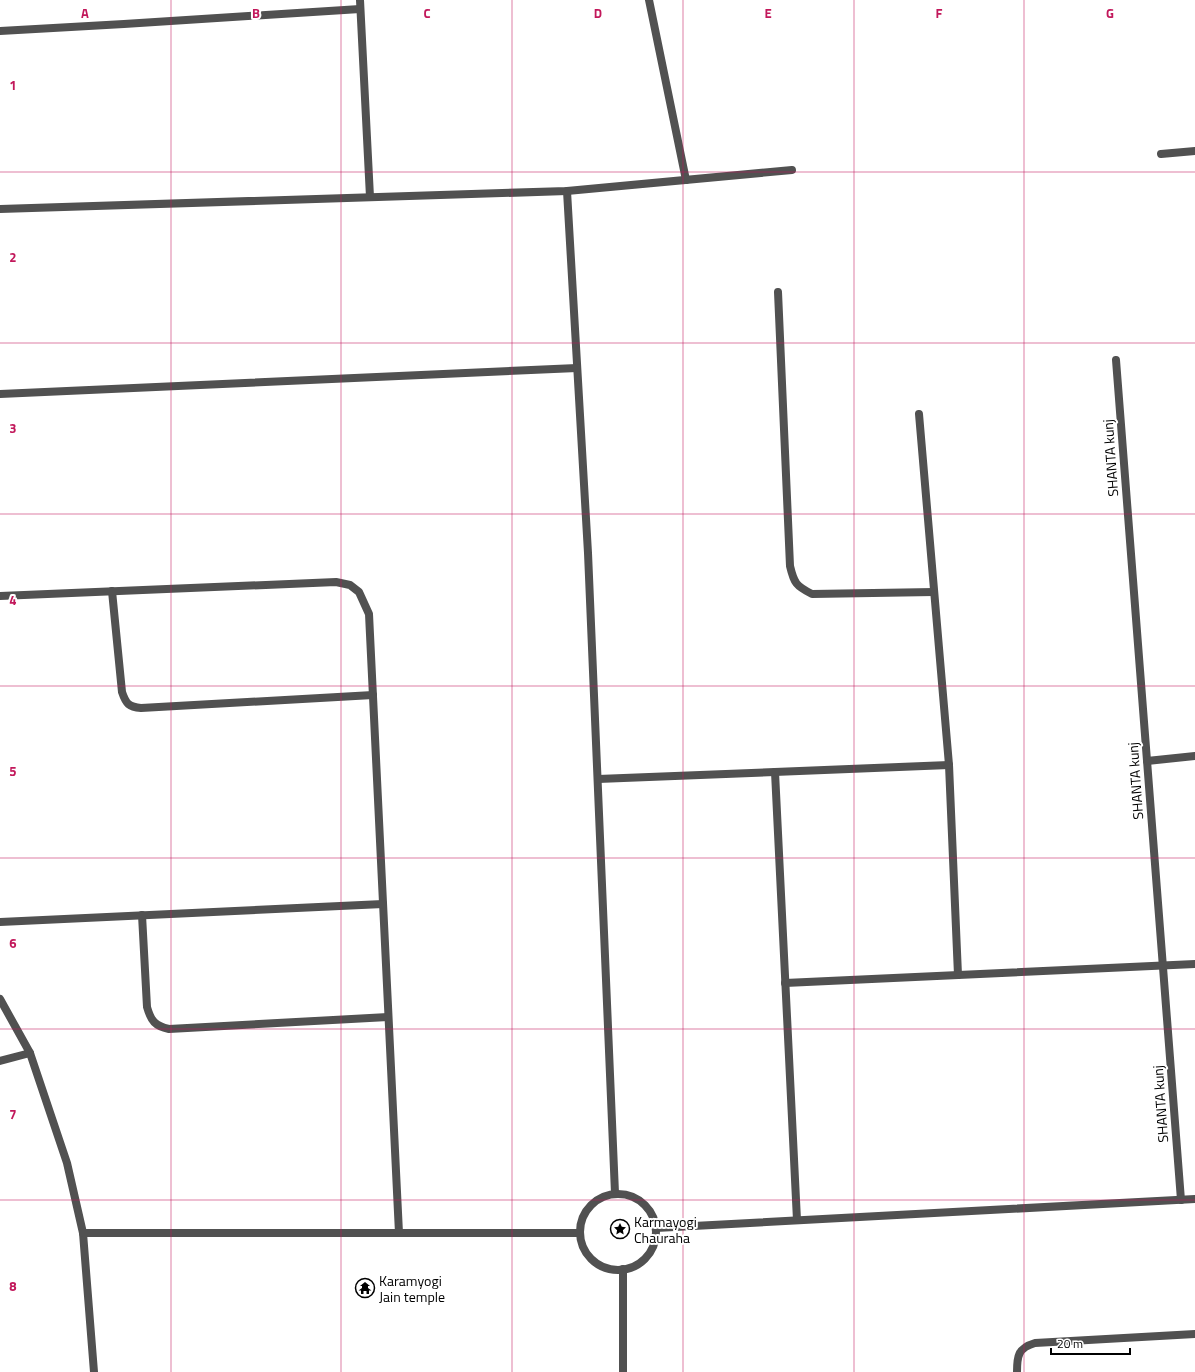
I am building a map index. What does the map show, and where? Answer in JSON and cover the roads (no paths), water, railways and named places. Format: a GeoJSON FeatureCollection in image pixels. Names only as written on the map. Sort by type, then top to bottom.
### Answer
{"type":"FeatureCollection","features":[{"type":"Feature","properties":{"kind":"street"},"geometry":{"type":"LineString","coordinates":[[649,0],[686,180]]}},
{"type":"Feature","properties":{"kind":"street"},"geometry":{"type":"LineString","coordinates":[[0,31],[117,25],[360,4],[370,197]]}},
{"type":"Feature","properties":{"kind":"street"},"geometry":{"type":"LineString","coordinates":[[1161,154],[1195,151]]}},
{"type":"Feature","properties":{"kind":"street"},"geometry":{"type":"LineString","coordinates":[[0,209],[567,190],[792,170]]}},
{"type":"Feature","properties":{"kind":"street"},"geometry":{"type":"LineString","coordinates":[[567,190],[588,561],[615,1193]]}},
{"type":"Feature","properties":{"kind":"street"},"geometry":{"type":"LineString","coordinates":[[778,292],[790,566],[793,579],[800,588],[812,594],[934,592]]}},
{"type":"Feature","properties":{"kind":"street","name":"SHANTA kunj"},"geometry":{"type":"LineString","coordinates":[[1116,360],[1181,1200]]}},
{"type":"Feature","properties":{"kind":"street"},"geometry":{"type":"LineString","coordinates":[[0,394],[577,368]]}},
{"type":"Feature","properties":{"kind":"street"},"geometry":{"type":"LineString","coordinates":[[919,414],[949,765],[958,975]]}},
{"type":"Feature","properties":{"kind":"street"},"geometry":{"type":"LineString","coordinates":[[0,596],[336,582],[350,585],[359,592],[369,614],[399,1233]]}},
{"type":"Feature","properties":{"kind":"street"},"geometry":{"type":"LineString","coordinates":[[112,591],[122,692],[125,701],[131,707],[141,708],[373,695]]}},
{"type":"Feature","properties":{"kind":"street"},"geometry":{"type":"LineString","coordinates":[[1147,761],[1195,756]]}},
{"type":"Feature","properties":{"kind":"street"},"geometry":{"type":"LineString","coordinates":[[598,779],[949,765]]}},
{"type":"Feature","properties":{"kind":"street"},"geometry":{"type":"LineString","coordinates":[[775,772],[797,1220]]}},
{"type":"Feature","properties":{"kind":"street"},"geometry":{"type":"LineString","coordinates":[[0,922],[383,904]]}},
{"type":"Feature","properties":{"kind":"street"},"geometry":{"type":"LineString","coordinates":[[142,915],[147,1007],[150,1018],[158,1026],[169,1028],[388,1017]]}},
{"type":"Feature","properties":{"kind":"street"},"geometry":{"type":"LineString","coordinates":[[785,983],[1195,964]]}},
{"type":"Feature","properties":{"kind":"street"},"geometry":{"type":"LineString","coordinates":[[0,1000],[30,1053],[67,1164],[83,1232],[94,1372]]}},
{"type":"Feature","properties":{"kind":"street"},"geometry":{"type":"LineString","coordinates":[[0,1061],[30,1053]]}},
{"type":"Feature","properties":{"kind":"street"},"geometry":{"type":"LineString","coordinates":[[615,1193],[634,1197],[644,1205],[649,1210],[656,1228],[653,1247],[641,1262],[623,1270],[607,1268],[593,1261],[584,1248],[580,1233],[584,1214],[597,1200],[615,1193]]}},
{"type":"Feature","properties":{"kind":"street"},"geometry":{"type":"LineString","coordinates":[[656,1228],[1195,1200]]}},
{"type":"Feature","properties":{"kind":"street"},"geometry":{"type":"LineString","coordinates":[[83,1232],[580,1233]]}},
{"type":"Feature","properties":{"kind":"street"},"geometry":{"type":"LineString","coordinates":[[623,1270],[623,1372]]}},
{"type":"Feature","properties":{"kind":"street"},"geometry":{"type":"LineString","coordinates":[[1017,1372],[1017,1362],[1020,1352],[1026,1346],[1035,1343],[1195,1334]]}},
{"type":"Feature","properties":{"kind":"place","name":"Karmayogi Chauraha"},"geometry":{"type":"Point","coordinates":[620,1229]}},
{"type":"Feature","properties":{"kind":"place","name":"Karamyogi Jain temple"},"geometry":{"type":"Point","coordinates":[365,1288]}}]}
